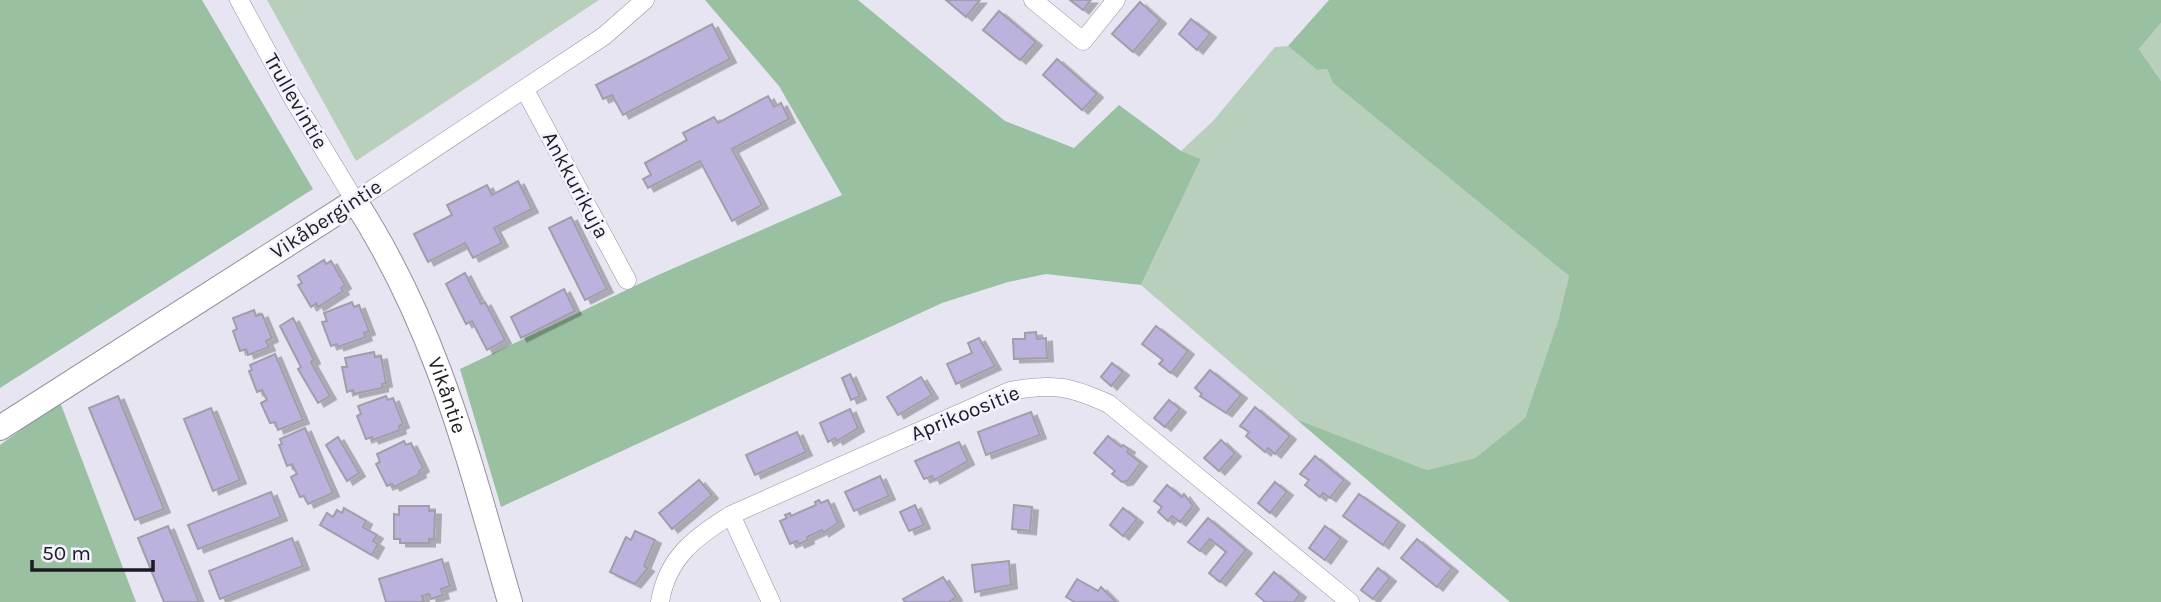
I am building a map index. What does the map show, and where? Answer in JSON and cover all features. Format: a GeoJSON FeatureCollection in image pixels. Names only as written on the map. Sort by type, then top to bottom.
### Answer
{"type":"FeatureCollection","features":[{"type":"Feature","properties":{"kind":"street","name":"Trullevintie"},"geometry":{"type":"LineString","coordinates":[[239,0],[292,97],[355,201]]}},
{"type":"Feature","properties":{"kind":"street","name":"Vikåbergintie"},"geometry":{"type":"LineString","coordinates":[[0,428],[525,90],[619,26],[645,0]]}},
{"type":"Feature","properties":{"kind":"street"},"geometry":{"type":"LineString","coordinates":[[1033,0],[1083,41],[1116,0]]}},
{"type":"Feature","properties":{"kind":"street","name":"Ankkurikuja"},"geometry":{"type":"LineString","coordinates":[[525,90],[627,280]]}},
{"type":"Feature","properties":{"kind":"street","name":"Vikåntie"},"geometry":{"type":"LineString","coordinates":[[355,201],[378,236],[421,321],[446,383],[510,602]]}},
{"type":"Feature","properties":{"kind":"street","name":"Aprikoositie"},"geometry":{"type":"LineString","coordinates":[[660,602],[673,564],[685,547],[696,536],[731,515],[1010,391],[1044,384],[1074,388],[1109,404],[1350,602]]}},
{"type":"Feature","properties":{"kind":"street"},"geometry":{"type":"LineString","coordinates":[[731,515],[771,602]]}},
{"type":"Feature","properties":{"kind":"green space"},"geometry":{"type":"Polygon","coordinates":[[[0,0],[202,0],[313,189],[0,388],[0,0]]]}},
{"type":"Feature","properties":{"kind":"green space"},"geometry":{"type":"Polygon","coordinates":[[[267,0],[599,0],[356,161],[267,0]]]}},
{"type":"Feature","properties":{"kind":"green space"},"geometry":{"type":"Polygon","coordinates":[[[705,0],[858,0],[1005,121],[1074,148],[1119,105],[1181,151],[1201,159],[1141,285],[1046,274],[1008,282],[942,303],[501,507],[460,369],[658,275],[842,195],[779,86],[705,0]]]}},
{"type":"Feature","properties":{"kind":"green space"},"geometry":{"type":"Polygon","coordinates":[[[1329,0],[2161,0],[2161,23],[2139,49],[2161,81],[2161,602],[1510,602],[1296,419],[1427,470],[1475,458],[1525,418],[1558,321],[1569,276],[1333,83],[1327,69],[1317,70],[1288,46],[1329,0]]]}},
{"type":"Feature","properties":{"kind":"green space"},"geometry":{"type":"Polygon","coordinates":[[[2161,23],[2161,81],[2139,49],[2161,23]]]}},
{"type":"Feature","properties":{"kind":"green space"},"geometry":{"type":"Polygon","coordinates":[[[1288,46],[1317,70],[1327,69],[1333,83],[1569,276],[1558,321],[1525,418],[1475,458],[1427,470],[1296,419],[1141,285],[1201,159],[1181,151],[1213,121],[1275,47],[1288,46]]]}},
{"type":"Feature","properties":{"kind":"green space"},"geometry":{"type":"Polygon","coordinates":[[[60,402],[136,602],[0,602],[0,445],[60,402]]]}},
{"type":"Feature","properties":{"kind":"building"},"geometry":{"type":"Polygon","coordinates":[[[946,0],[980,0],[966,17],[946,0]]]}},
{"type":"Feature","properties":{"kind":"building"},"geometry":{"type":"Polygon","coordinates":[[[1070,0],[1091,0],[1083,10],[1070,0]]]}},
{"type":"Feature","properties":{"kind":"building"},"geometry":{"type":"Polygon","coordinates":[[[1140,2],[1160,20],[1133,52],[1112,34],[1140,2]]]}},
{"type":"Feature","properties":{"kind":"building"},"geometry":{"type":"Polygon","coordinates":[[[999,11],[1036,42],[1020,60],[983,30],[999,11]]]}},
{"type":"Feature","properties":{"kind":"building"},"geometry":{"type":"Polygon","coordinates":[[[1191,19],[1210,34],[1197,50],[1179,34],[1191,19]]]}},
{"type":"Feature","properties":{"kind":"building"},"geometry":{"type":"Polygon","coordinates":[[[712,24],[730,59],[623,115],[612,95],[603,99],[596,85],[712,24]]]}},
{"type":"Feature","properties":{"kind":"building"},"geometry":{"type":"Polygon","coordinates":[[[1057,59],[1097,94],[1082,110],[1043,75],[1057,59]]]}},
{"type":"Feature","properties":{"kind":"building"},"geometry":{"type":"Polygon","coordinates":[[[768,96],[774,107],[781,103],[789,119],[732,149],[762,205],[732,221],[700,161],[648,188],[643,179],[651,175],[645,163],[687,140],[683,133],[714,117],[718,123],[768,96]]]}},
{"type":"Feature","properties":{"kind":"building"},"geometry":{"type":"Polygon","coordinates":[[[518,181],[532,209],[494,228],[502,243],[473,258],[465,243],[428,262],[414,234],[452,215],[447,205],[487,185],[492,195],[518,181]]]}},
{"type":"Feature","properties":{"kind":"building"},"geometry":{"type":"Polygon","coordinates":[[[571,217],[607,289],[585,300],[549,228],[571,217]]]}},
{"type":"Feature","properties":{"kind":"building"},"geometry":{"type":"Polygon","coordinates":[[[324,260],[326,264],[331,261],[345,285],[341,288],[343,291],[318,307],[316,303],[311,307],[298,285],[302,283],[298,276],[324,260]]]}},
{"type":"Feature","properties":{"kind":"building"},"geometry":{"type":"Polygon","coordinates":[[[465,273],[481,304],[485,302],[505,340],[487,350],[472,321],[466,324],[446,284],[465,273]]]}},
{"type":"Feature","properties":{"kind":"building"},"geometry":{"type":"Polygon","coordinates":[[[564,289],[575,311],[521,338],[511,317],[564,289]]]}},
{"type":"Feature","properties":{"kind":"building"},"geometry":{"type":"Polygon","coordinates":[[[352,302],[354,307],[359,305],[369,331],[364,333],[366,337],[338,347],[337,344],[331,346],[322,322],[327,321],[324,313],[352,302]]]}},
{"type":"Feature","properties":{"kind":"building"},"geometry":{"type":"Polygon","coordinates":[[[254,310],[256,316],[262,314],[272,338],[266,341],[269,347],[248,355],[246,349],[240,351],[233,331],[237,329],[233,318],[254,310]]]}},
{"type":"Feature","properties":{"kind":"building"},"geometry":{"type":"Polygon","coordinates":[[[293,318],[314,360],[311,362],[330,396],[318,403],[298,369],[301,367],[280,326],[293,318]]]}},
{"type":"Feature","properties":{"kind":"building"},"geometry":{"type":"Polygon","coordinates":[[[1156,326],[1188,351],[1171,373],[1159,364],[1163,360],[1142,344],[1156,326]]]}},
{"type":"Feature","properties":{"kind":"building"},"geometry":{"type":"Polygon","coordinates":[[[1036,332],[1037,339],[1046,338],[1047,358],[1014,359],[1013,339],[1025,339],[1025,333],[1036,332]]]}},
{"type":"Feature","properties":{"kind":"building"},"geometry":{"type":"Polygon","coordinates":[[[979,338],[995,366],[956,384],[947,364],[972,353],[968,343],[979,338]]]}},
{"type":"Feature","properties":{"kind":"building"},"geometry":{"type":"Polygon","coordinates":[[[374,352],[375,357],[381,356],[386,383],[382,384],[382,388],[354,394],[353,390],[347,392],[342,367],[347,367],[345,358],[374,352]]]}},
{"type":"Feature","properties":{"kind":"building"},"geometry":{"type":"Polygon","coordinates":[[[275,354],[303,420],[278,430],[275,422],[270,423],[261,403],[267,400],[262,390],[257,392],[249,371],[252,370],[250,365],[275,354]]]}},
{"type":"Feature","properties":{"kind":"building"},"geometry":{"type":"Polygon","coordinates":[[[1112,363],[1123,372],[1111,386],[1101,377],[1112,363]]]}},
{"type":"Feature","properties":{"kind":"building"},"geometry":{"type":"Polygon","coordinates":[[[1210,370],[1241,395],[1226,413],[1200,396],[1202,394],[1195,388],[1210,370]]]}},
{"type":"Feature","properties":{"kind":"building"},"geometry":{"type":"Polygon","coordinates":[[[850,374],[860,396],[851,400],[842,378],[850,374]]]}},
{"type":"Feature","properties":{"kind":"building"},"geometry":{"type":"Polygon","coordinates":[[[921,377],[932,395],[898,415],[887,397],[921,377]]]}},
{"type":"Feature","properties":{"kind":"building"},"geometry":{"type":"Polygon","coordinates":[[[118,396],[164,509],[135,520],[89,408],[118,396]]]}},
{"type":"Feature","properties":{"kind":"building"},"geometry":{"type":"Polygon","coordinates":[[[386,396],[388,400],[393,398],[403,424],[399,426],[400,430],[373,440],[372,437],[366,439],[357,416],[361,414],[358,406],[386,396]]]}},
{"type":"Feature","properties":{"kind":"building"},"geometry":{"type":"Polygon","coordinates":[[[1169,400],[1180,409],[1165,427],[1154,418],[1169,400]]]}},
{"type":"Feature","properties":{"kind":"building"},"geometry":{"type":"Polygon","coordinates":[[[1255,407],[1290,436],[1275,454],[1268,448],[1265,452],[1246,436],[1249,432],[1240,426],[1255,407]]]}},
{"type":"Feature","properties":{"kind":"building"},"geometry":{"type":"Polygon","coordinates":[[[211,408],[240,480],[213,491],[184,419],[211,408]]]}},
{"type":"Feature","properties":{"kind":"building"},"geometry":{"type":"Polygon","coordinates":[[[850,409],[858,428],[837,441],[835,438],[828,442],[820,423],[850,409]]]}},
{"type":"Feature","properties":{"kind":"building"},"geometry":{"type":"Polygon","coordinates":[[[1031,412],[1040,435],[986,455],[978,432],[1031,412]]]}},
{"type":"Feature","properties":{"kind":"building"},"geometry":{"type":"Polygon","coordinates":[[[305,428],[333,493],[308,504],[304,496],[300,497],[291,477],[297,474],[292,464],[287,466],[279,445],[282,444],[280,439],[305,428]]]}},
{"type":"Feature","properties":{"kind":"building"},"geometry":{"type":"Polygon","coordinates":[[[797,432],[806,452],[755,475],[746,455],[797,432]]]}},
{"type":"Feature","properties":{"kind":"building"},"geometry":{"type":"Polygon","coordinates":[[[1108,436],[1121,447],[1123,445],[1129,449],[1127,452],[1141,463],[1127,481],[1122,482],[1112,474],[1115,471],[1094,453],[1108,436]]]}},
{"type":"Feature","properties":{"kind":"building"},"geometry":{"type":"Polygon","coordinates":[[[338,437],[359,473],[347,481],[326,445],[338,437]]]}},
{"type":"Feature","properties":{"kind":"building"},"geometry":{"type":"Polygon","coordinates":[[[1221,440],[1235,453],[1219,471],[1204,458],[1221,440]]]}},
{"type":"Feature","properties":{"kind":"building"},"geometry":{"type":"Polygon","coordinates":[[[404,441],[406,445],[411,443],[423,468],[419,471],[420,474],[394,487],[392,484],[387,486],[376,464],[380,462],[377,454],[404,441]]]}},
{"type":"Feature","properties":{"kind":"building"},"geometry":{"type":"Polygon","coordinates":[[[959,442],[968,461],[934,480],[932,476],[924,479],[915,461],[959,442]]]}},
{"type":"Feature","properties":{"kind":"building"},"geometry":{"type":"Polygon","coordinates":[[[1315,456],[1344,480],[1330,498],[1323,493],[1320,497],[1305,485],[1309,480],[1300,474],[1315,456]]]}},
{"type":"Feature","properties":{"kind":"building"},"geometry":{"type":"Polygon","coordinates":[[[880,476],[889,496],[854,511],[845,492],[880,476]]]}},
{"type":"Feature","properties":{"kind":"building"},"geometry":{"type":"Polygon","coordinates":[[[699,480],[712,495],[672,529],[659,513],[699,480]]]}},
{"type":"Feature","properties":{"kind":"building"},"geometry":{"type":"Polygon","coordinates":[[[1275,482],[1287,492],[1270,513],[1258,503],[1275,482]]]}},
{"type":"Feature","properties":{"kind":"building"},"geometry":{"type":"Polygon","coordinates":[[[1167,485],[1182,497],[1184,494],[1193,506],[1180,522],[1172,516],[1168,521],[1158,512],[1162,507],[1154,501],[1167,485]]]}},
{"type":"Feature","properties":{"kind":"building"},"geometry":{"type":"Polygon","coordinates":[[[271,492],[281,517],[198,549],[188,525],[271,492]]]}},
{"type":"Feature","properties":{"kind":"building"},"geometry":{"type":"Polygon","coordinates":[[[1359,494],[1399,522],[1383,545],[1343,516],[1359,494]]]}},
{"type":"Feature","properties":{"kind":"building"},"geometry":{"type":"Polygon","coordinates":[[[819,500],[821,503],[828,500],[838,523],[823,533],[822,530],[807,537],[808,540],[799,544],[797,541],[790,544],[780,521],[787,518],[785,515],[790,513],[791,516],[816,505],[815,502],[819,500]]]}},
{"type":"Feature","properties":{"kind":"building"},"geometry":{"type":"Polygon","coordinates":[[[915,505],[924,525],[909,531],[900,512],[915,505]]]}},
{"type":"Feature","properties":{"kind":"building"},"geometry":{"type":"Polygon","coordinates":[[[1014,505],[1032,507],[1030,531],[1012,529],[1014,505]]]}},
{"type":"Feature","properties":{"kind":"building"},"geometry":{"type":"Polygon","coordinates":[[[399,506],[429,506],[429,511],[435,511],[434,539],[429,539],[429,543],[400,543],[400,539],[394,539],[394,514],[399,515],[399,506]]]}},
{"type":"Feature","properties":{"kind":"building"},"geometry":{"type":"Polygon","coordinates":[[[344,508],[366,521],[363,527],[377,535],[373,541],[378,544],[372,555],[320,525],[327,513],[333,517],[337,510],[342,513],[344,508]]]}},
{"type":"Feature","properties":{"kind":"building"},"geometry":{"type":"Polygon","coordinates":[[[1123,508],[1137,519],[1123,536],[1110,525],[1123,508]]]}},
{"type":"Feature","properties":{"kind":"building"},"geometry":{"type":"Polygon","coordinates":[[[1208,518],[1246,550],[1220,582],[1209,573],[1226,552],[1210,539],[1200,551],[1188,542],[1208,518]]]}},
{"type":"Feature","properties":{"kind":"building"},"geometry":{"type":"Polygon","coordinates":[[[168,526],[199,602],[164,602],[138,538],[168,526]]]}},
{"type":"Feature","properties":{"kind":"building"},"geometry":{"type":"Polygon","coordinates":[[[1325,526],[1341,538],[1325,560],[1309,548],[1325,526]]]}},
{"type":"Feature","properties":{"kind":"building"},"geometry":{"type":"Polygon","coordinates":[[[635,531],[655,540],[644,566],[648,568],[635,584],[610,572],[626,537],[631,540],[635,531]]]}},
{"type":"Feature","properties":{"kind":"building"},"geometry":{"type":"Polygon","coordinates":[[[292,538],[303,566],[220,599],[209,571],[292,538]]]}},
{"type":"Feature","properties":{"kind":"building"},"geometry":{"type":"Polygon","coordinates":[[[1417,539],[1452,568],[1437,587],[1401,558],[1417,539]]]}},
{"type":"Feature","properties":{"kind":"building"},"geometry":{"type":"Polygon","coordinates":[[[442,559],[450,586],[441,589],[443,595],[431,599],[429,594],[422,596],[424,601],[420,602],[386,602],[379,579],[442,559]]]}},
{"type":"Feature","properties":{"kind":"building"},"geometry":{"type":"Polygon","coordinates":[[[1009,561],[1011,585],[975,592],[972,565],[1009,561]]]}},
{"type":"Feature","properties":{"kind":"building"},"geometry":{"type":"Polygon","coordinates":[[[1378,568],[1390,578],[1373,599],[1361,590],[1378,568]]]}},
{"type":"Feature","properties":{"kind":"building"},"geometry":{"type":"Polygon","coordinates":[[[1274,572],[1300,594],[1294,602],[1265,602],[1256,594],[1274,572]]]}},
{"type":"Feature","properties":{"kind":"building"},"geometry":{"type":"Polygon","coordinates":[[[943,577],[956,597],[949,602],[905,602],[903,599],[943,577]]]}},
{"type":"Feature","properties":{"kind":"building"},"geometry":{"type":"Polygon","coordinates":[[[1077,579],[1098,591],[1101,587],[1116,602],[1075,602],[1066,597],[1077,579]]]}}]}
